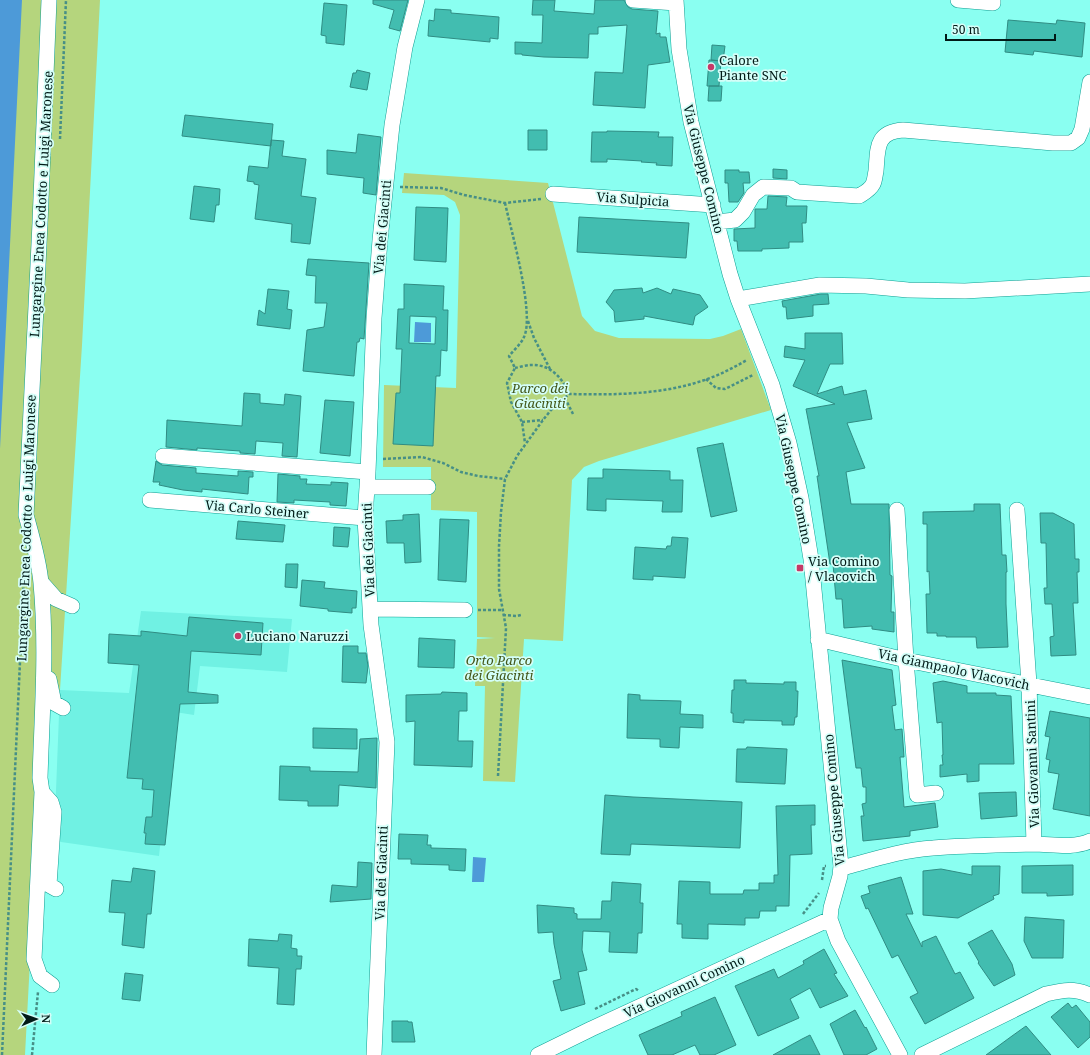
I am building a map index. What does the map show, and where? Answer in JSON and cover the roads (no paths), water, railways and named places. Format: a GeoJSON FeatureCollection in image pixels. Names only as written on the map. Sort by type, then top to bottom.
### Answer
{"type":"FeatureCollection","features":[{"type":"Feature","properties":{"kind":"street","name":"Lungargine Enea Codotto e Luigi Maronese"},"geometry":{"type":"LineString","coordinates":[[44,660],[41,582],[36,553],[26,515],[49,0]]}},
{"type":"Feature","properties":{"kind":"street","name":"Via dei Giacinti"},"geometry":{"type":"LineString","coordinates":[[374,1055],[387,742],[370,609],[365,518],[374,318],[385,187],[392,125],[405,47],[417,0]]}},
{"type":"Feature","properties":{"kind":"street","name":"Via Giuseppe Comino"},"geometry":{"type":"LineString","coordinates":[[633,0],[676,1],[679,49],[691,122],[738,299],[772,386],[789,443],[801,498],[811,560],[841,866],[840,876],[831,908],[830,919]]}},
{"type":"Feature","properties":{"kind":"street"},"geometry":{"type":"LineString","coordinates":[[958,0],[993,3],[993,0]]}},
{"type":"Feature","properties":{"kind":"street"},"geometry":{"type":"LineString","coordinates":[[717,222],[734,220],[743,212],[753,195],[763,187],[791,188],[797,192],[859,196],[866,192],[873,184],[879,145],[884,135],[892,131],[903,130],[1053,143],[1070,143],[1078,138],[1082,129],[1090,82]]}},
{"type":"Feature","properties":{"kind":"street","name":"Via Sulpicia"},"geometry":{"type":"LineString","coordinates":[[553,194],[713,204]]}},
{"type":"Feature","properties":{"kind":"street"},"geometry":{"type":"LineString","coordinates":[[738,299],[820,286],[866,286],[908,290],[965,291],[1090,284]]}},
{"type":"Feature","properties":{"kind":"street"},"geometry":{"type":"LineString","coordinates":[[162,456],[368,473],[428,487]]}},
{"type":"Feature","properties":{"kind":"street","name":"Via Carlo Steiner"},"geometry":{"type":"LineString","coordinates":[[150,500],[365,518]]}},
{"type":"Feature","properties":{"kind":"street"},"geometry":{"type":"LineString","coordinates":[[897,510],[906,660],[917,795],[936,793]]}},
{"type":"Feature","properties":{"kind":"street","name":"Via Giovanni Santini"},"geometry":{"type":"LineString","coordinates":[[1017,510],[1029,684],[1034,844]]}},
{"type":"Feature","properties":{"kind":"street"},"geometry":{"type":"LineString","coordinates":[[41,582],[56,599],[72,606]]}},
{"type":"Feature","properties":{"kind":"street"},"geometry":{"type":"LineString","coordinates":[[370,609],[470,610]]}},
{"type":"Feature","properties":{"kind":"street","name":"Via Giampaolo Vlacovich"},"geometry":{"type":"LineString","coordinates":[[818,640],[906,660],[1090,697]]}},
{"type":"Feature","properties":{"kind":"street"},"geometry":{"type":"LineString","coordinates":[[44,660],[54,703],[64,708]]}},
{"type":"Feature","properties":{"kind":"street"},"geometry":{"type":"LineString","coordinates":[[44,660],[40,778],[42,792],[34,959],[40,976],[52,985]]}},
{"type":"Feature","properties":{"kind":"street"},"geometry":{"type":"LineString","coordinates":[[42,792],[51,802],[57,813],[49,885],[56,889]]}},
{"type":"Feature","properties":{"kind":"street"},"geometry":{"type":"LineString","coordinates":[[841,866],[846,867],[903,851],[1034,844],[1068,846],[1084,844],[1090,841]]}},
{"type":"Feature","properties":{"kind":"street"},"geometry":{"type":"LineString","coordinates":[[830,919],[838,941],[900,1055]]}},
{"type":"Feature","properties":{"kind":"street","name":"Via Giovanni Comino"},"geometry":{"type":"LineString","coordinates":[[538,1055],[830,919]]}},
{"type":"Feature","properties":{"kind":"street"},"geometry":{"type":"LineString","coordinates":[[922,1055],[1046,994],[1063,990],[1079,990],[1090,994]]}},
{"type":"Feature","properties":{"kind":"place","name":"Calore Piante SNC"},"geometry":{"type":"Point","coordinates":[711,67]}},
{"type":"Feature","properties":{"kind":"place","name":"Via Comino / Vlacovich"},"geometry":{"type":"Point","coordinates":[800,568]}},
{"type":"Feature","properties":{"kind":"place","name":"Luciano Naruzzi"},"geometry":{"type":"Point","coordinates":[238,636]}},
{"type":"Feature","properties":{"kind":"park label","name":"Parco dei Giaciniti"},"geometry":{"type":"Point","coordinates":[540,396]}},
{"type":"Feature","properties":{"kind":"park label","name":"Orto Parco dei Giacinti"},"geometry":{"type":"Point","coordinates":[499,668]}}]}
